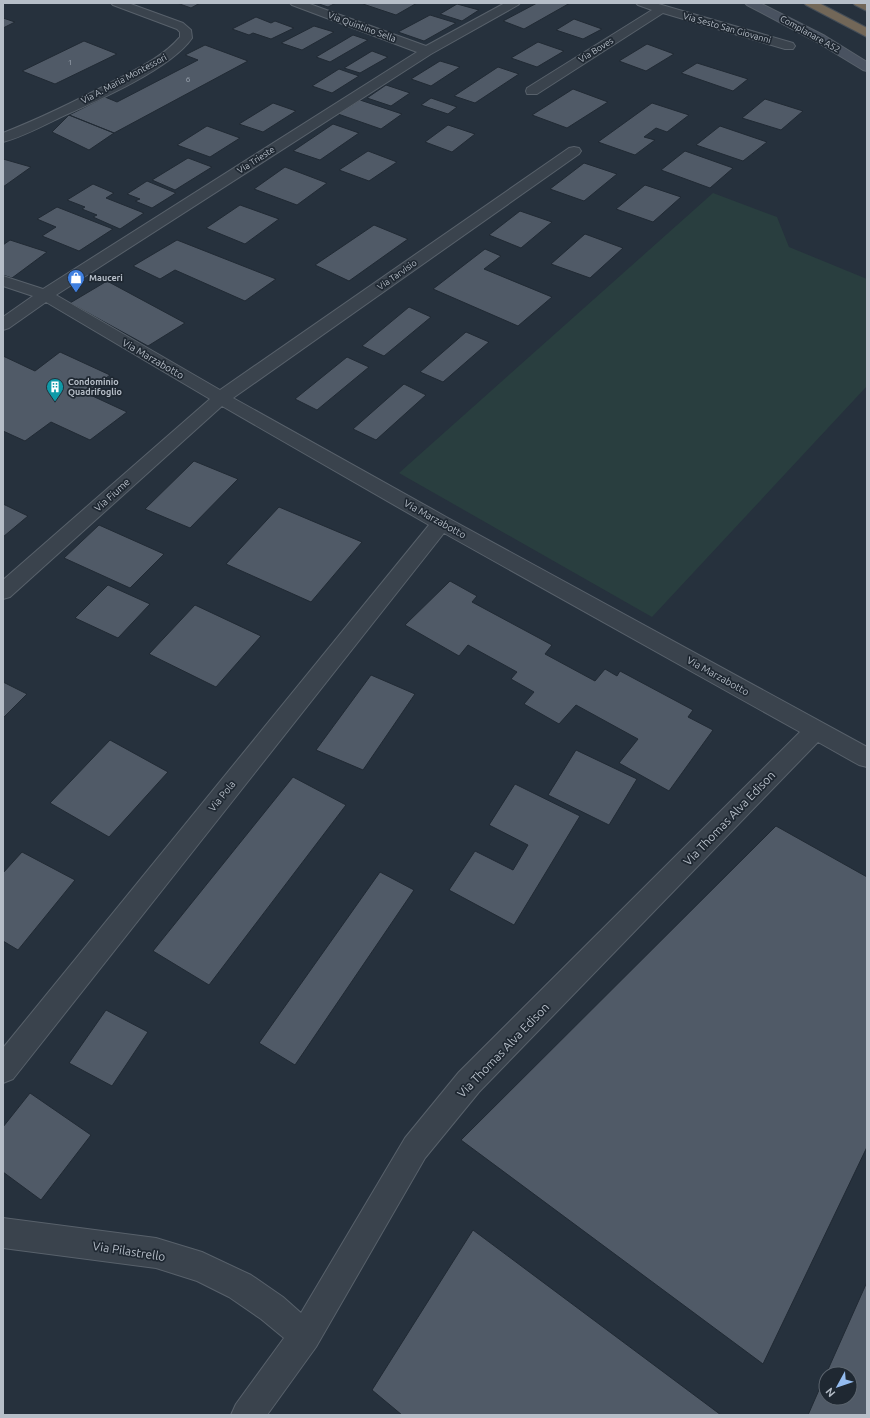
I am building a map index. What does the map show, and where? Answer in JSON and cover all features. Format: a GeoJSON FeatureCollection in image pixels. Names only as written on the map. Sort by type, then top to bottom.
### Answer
{"type":"FeatureCollection","features":[{"type":"Feature","properties":{"kind":"highway"},"geometry":{"type":"LineString","coordinates":[[810,3],[867,33]]}},
{"type":"Feature","properties":{"kind":"highway"},"geometry":{"type":"LineString","coordinates":[[859,3],[867,7]]}},
{"type":"Feature","properties":{"kind":"main road","name":"Complanare A52"},"geometry":{"type":"LineString","coordinates":[[751,3],[821,39],[867,67]]}},
{"type":"Feature","properties":{"kind":"street","name":"Via A. Maria Montessori"},"geometry":{"type":"LineString","coordinates":[[3,138],[31,127],[147,69],[172,53],[186,40],[186,31],[179,26],[117,3]]}},
{"type":"Feature","properties":{"kind":"street","name":"Via Quintino Sella"},"geometry":{"type":"LineString","coordinates":[[296,3],[427,51]]}},
{"type":"Feature","properties":{"kind":"street","name":"Via Trieste"},"geometry":{"type":"LineString","coordinates":[[3,326],[45,295],[427,51],[514,3]]}},
{"type":"Feature","properties":{"kind":"street","name":"Via Sesto San Giovanni"},"geometry":{"type":"LineString","coordinates":[[642,3],[790,46]]}},
{"type":"Feature","properties":{"kind":"street","name":"Via Boves"},"geometry":{"type":"LineString","coordinates":[[532,91],[661,9]]}},
{"type":"Feature","properties":{"kind":"street","name":"Via Tarvisio"},"geometry":{"type":"LineString","coordinates":[[221,398],[574,151]]}},
{"type":"Feature","properties":{"kind":"street","name":"Via Marzabotto"},"geometry":{"type":"LineString","coordinates":[[3,281],[45,295],[221,398],[441,523],[867,758]]}},
{"type":"Feature","properties":{"kind":"street","name":"Via Fiume"},"geometry":{"type":"LineString","coordinates":[[3,592],[221,398]]}},
{"type":"Feature","properties":{"kind":"street","name":"Via Pola"},"geometry":{"type":"LineString","coordinates":[[3,1069],[441,523]]}},
{"type":"Feature","properties":{"kind":"street","name":"Via Thomas Alva Edison"},"geometry":{"type":"LineString","coordinates":[[246,1415],[305,1336],[415,1148],[470,1082],[816,730]]}},
{"type":"Feature","properties":{"kind":"street","name":"Via Pilastrello"},"geometry":{"type":"LineString","coordinates":[[3,1233],[156,1253],[202,1267],[240,1286],[272,1308],[305,1336]]}},
{"type":"Feature","properties":{"kind":"green space"},"geometry":{"type":"Polygon","coordinates":[[[713,193],[777,217],[789,247],[867,279],[867,386],[652,617],[399,473],[713,193]]]}},
{"type":"Feature","properties":{"kind":"building"},"geometry":{"type":"Polygon","coordinates":[[[177,3],[200,3],[191,8],[177,3]]]}},
{"type":"Feature","properties":{"kind":"building"},"geometry":{"type":"Polygon","coordinates":[[[316,3],[336,3],[328,7],[316,3]]]}},
{"type":"Feature","properties":{"kind":"building"},"geometry":{"type":"Polygon","coordinates":[[[417,3],[396,15],[363,4],[417,3]]]}},
{"type":"Feature","properties":{"kind":"building"},"geometry":{"type":"Polygon","coordinates":[[[537,3],[570,3],[524,29],[503,21],[537,3]]]}},
{"type":"Feature","properties":{"kind":"building"},"geometry":{"type":"Polygon","coordinates":[[[457,4],[479,10],[462,21],[440,14],[457,4]]]}},
{"type":"Feature","properties":{"kind":"building"},"geometry":{"type":"Polygon","coordinates":[[[430,15],[456,23],[424,41],[398,32],[430,15]]]}},
{"type":"Feature","properties":{"kind":"building"},"geometry":{"type":"Polygon","coordinates":[[[256,17],[271,23],[275,21],[294,28],[271,39],[253,33],[249,35],[232,29],[256,17]]]}},
{"type":"Feature","properties":{"kind":"building"},"geometry":{"type":"Polygon","coordinates":[[[3,18],[15,22],[3,28],[3,18]]]}},
{"type":"Feature","properties":{"kind":"building"},"geometry":{"type":"Polygon","coordinates":[[[574,19],[602,29],[583,39],[556,30],[574,19]]]}},
{"type":"Feature","properties":{"kind":"building"},"geometry":{"type":"Polygon","coordinates":[[[314,26],[334,32],[302,50],[281,43],[314,26]]]}},
{"type":"Feature","properties":{"kind":"building"},"geometry":{"type":"Polygon","coordinates":[[[353,35],[368,40],[330,62],[316,57],[353,35]]]}},
{"type":"Feature","properties":{"kind":"building"},"geometry":{"type":"Polygon","coordinates":[[[84,41],[117,54],[55,84],[22,71],[84,41]]]}},
{"type":"Feature","properties":{"kind":"building"},"geometry":{"type":"Polygon","coordinates":[[[538,42],[564,51],[537,67],[511,58],[538,42]]]}},
{"type":"Feature","properties":{"kind":"building"},"geometry":{"type":"Polygon","coordinates":[[[647,44],[674,54],[646,71],[619,61],[647,44]]]}},
{"type":"Feature","properties":{"kind":"building"},"geometry":{"type":"Polygon","coordinates":[[[205,45],[248,61],[114,133],[69,115],[105,97],[117,102],[198,60],[185,55],[205,45]]]}},
{"type":"Feature","properties":{"kind":"building"},"geometry":{"type":"Polygon","coordinates":[[[372,51],[388,57],[360,73],[344,68],[372,51]]]}},
{"type":"Feature","properties":{"kind":"building"},"geometry":{"type":"Polygon","coordinates":[[[440,61],[460,67],[431,86],[411,79],[440,61]]]}},
{"type":"Feature","properties":{"kind":"building"},"geometry":{"type":"Polygon","coordinates":[[[697,63],[748,79],[733,91],[681,73],[697,63]]]}},
{"type":"Feature","properties":{"kind":"building"},"geometry":{"type":"Polygon","coordinates":[[[498,67],[519,74],[475,103],[454,96],[498,67]]]}},
{"type":"Feature","properties":{"kind":"building"},"geometry":{"type":"Polygon","coordinates":[[[339,69],[359,76],[332,93],[312,86],[339,69]]]}},
{"type":"Feature","properties":{"kind":"building"},"geometry":{"type":"Polygon","coordinates":[[[386,85],[410,93],[391,106],[367,98],[386,85]]]}},
{"type":"Feature","properties":{"kind":"building"},"geometry":{"type":"Polygon","coordinates":[[[573,89],[608,102],[567,128],[532,115],[573,89]]]}},
{"type":"Feature","properties":{"kind":"building"},"geometry":{"type":"Polygon","coordinates":[[[431,98],[457,107],[448,114],[421,105],[431,98]]]}},
{"type":"Feature","properties":{"kind":"building"},"geometry":{"type":"Polygon","coordinates":[[[765,99],[803,111],[781,130],[742,118],[765,99]]]}},
{"type":"Feature","properties":{"kind":"building"},"geometry":{"type":"Polygon","coordinates":[[[360,100],[402,114],[381,129],[338,114],[360,100]]]}},
{"type":"Feature","properties":{"kind":"building"},"geometry":{"type":"Polygon","coordinates":[[[273,103],[296,111],[263,132],[239,124],[273,103]]]}},
{"type":"Feature","properties":{"kind":"building"},"geometry":{"type":"Polygon","coordinates":[[[652,103],[689,115],[667,132],[656,128],[644,137],[655,140],[635,155],[598,142],[652,103]]]}},
{"type":"Feature","properties":{"kind":"building"},"geometry":{"type":"Polygon","coordinates":[[[69,115],[114,133],[89,150],[52,132],[69,115]]]}},
{"type":"Feature","properties":{"kind":"building"},"geometry":{"type":"Polygon","coordinates":[[[333,124],[359,133],[320,160],[293,151],[333,124]]]}},
{"type":"Feature","properties":{"kind":"building"},"geometry":{"type":"Polygon","coordinates":[[[448,125],[475,134],[452,152],[425,142],[448,125]]]}},
{"type":"Feature","properties":{"kind":"building"},"geometry":{"type":"Polygon","coordinates":[[[207,126],[240,138],[210,157],[177,145],[207,126]]]}},
{"type":"Feature","properties":{"kind":"building"},"geometry":{"type":"Polygon","coordinates":[[[720,126],[767,142],[743,161],[696,145],[720,126]]]}},
{"type":"Feature","properties":{"kind":"building"},"geometry":{"type":"Polygon","coordinates":[[[368,151],[397,162],[369,181],[339,170],[368,151]]]}},
{"type":"Feature","properties":{"kind":"building"},"geometry":{"type":"Polygon","coordinates":[[[685,151],[733,168],[710,188],[661,170],[685,151]]]}},
{"type":"Feature","properties":{"kind":"building"},"geometry":{"type":"Polygon","coordinates":[[[188,158],[212,167],[175,190],[152,180],[188,158]]]}},
{"type":"Feature","properties":{"kind":"building"},"geometry":{"type":"Polygon","coordinates":[[[3,159],[31,167],[3,187],[3,159]]]}},
{"type":"Feature","properties":{"kind":"building"},"geometry":{"type":"Polygon","coordinates":[[[584,163],[617,174],[584,201],[550,189],[584,163]]]}},
{"type":"Feature","properties":{"kind":"building"},"geometry":{"type":"Polygon","coordinates":[[[285,167],[327,183],[297,205],[254,189],[285,167]]]}},
{"type":"Feature","properties":{"kind":"building"},"geometry":{"type":"Polygon","coordinates":[[[147,181],[176,193],[152,208],[135,201],[140,199],[127,194],[147,181]]]}},
{"type":"Feature","properties":{"kind":"building"},"geometry":{"type":"Polygon","coordinates":[[[93,184],[114,193],[106,198],[144,213],[120,229],[93,217],[97,215],[82,209],[85,207],[67,200],[93,184]]]}},
{"type":"Feature","properties":{"kind":"building"},"geometry":{"type":"Polygon","coordinates":[[[645,185],[681,197],[653,222],[616,209],[645,185]]]}},
{"type":"Feature","properties":{"kind":"building"},"geometry":{"type":"Polygon","coordinates":[[[240,205],[279,219],[245,244],[206,228],[240,205]]]}},
{"type":"Feature","properties":{"kind":"building"},"geometry":{"type":"Polygon","coordinates":[[[57,207],[113,229],[79,251],[42,236],[56,227],[37,219],[57,207]]]}},
{"type":"Feature","properties":{"kind":"building"},"geometry":{"type":"Polygon","coordinates":[[[520,211],[552,222],[521,248],[489,235],[520,211]]]}},
{"type":"Feature","properties":{"kind":"building"},"geometry":{"type":"Polygon","coordinates":[[[374,225],[408,239],[349,281],[315,265],[374,225]]]}},
{"type":"Feature","properties":{"kind":"building"},"geometry":{"type":"Polygon","coordinates":[[[585,234],[623,248],[590,278],[551,264],[585,234]]]}},
{"type":"Feature","properties":{"kind":"building"},"geometry":{"type":"Polygon","coordinates":[[[10,240],[47,252],[12,278],[3,275],[3,245],[10,240]]]}},
{"type":"Feature","properties":{"kind":"building"},"geometry":{"type":"Polygon","coordinates":[[[177,240],[276,279],[245,301],[175,270],[160,279],[133,266],[177,240]]]}},
{"type":"Feature","properties":{"kind":"building"},"geometry":{"type":"Polygon","coordinates":[[[485,249],[501,256],[484,269],[552,297],[518,326],[433,289],[485,249]]]}},
{"type":"Feature","properties":{"kind":"building"},"geometry":{"type":"Polygon","coordinates":[[[107,281],[185,323],[148,346],[70,303],[107,281]]]}},
{"type":"Feature","properties":{"kind":"building"},"geometry":{"type":"Polygon","coordinates":[[[409,307],[431,317],[384,356],[362,346],[409,307]]]}},
{"type":"Feature","properties":{"kind":"building"},"geometry":{"type":"Polygon","coordinates":[[[466,332],[489,342],[443,382],[420,372],[466,332]]]}},
{"type":"Feature","properties":{"kind":"building","name":"Condominio Quadrifoglio"},"geometry":{"type":"Polygon","coordinates":[[[60,352],[110,375],[86,393],[127,412],[90,440],[51,422],[25,441],[3,431],[3,356],[35,371],[60,352]]]}},
{"type":"Feature","properties":{"kind":"building"},"geometry":{"type":"Polygon","coordinates":[[[347,357],[369,367],[317,410],[295,399],[347,357]]]}},
{"type":"Feature","properties":{"kind":"building"},"geometry":{"type":"Polygon","coordinates":[[[404,384],[426,395],[376,440],[353,429],[404,384]]]}},
{"type":"Feature","properties":{"kind":"building"},"geometry":{"type":"Polygon","coordinates":[[[194,461],[238,479],[190,528],[145,509],[194,461]]]}},
{"type":"Feature","properties":{"kind":"building"},"geometry":{"type":"Polygon","coordinates":[[[3,504],[28,516],[3,537],[3,504]]]}},
{"type":"Feature","properties":{"kind":"building"},"geometry":{"type":"Polygon","coordinates":[[[279,507],[362,542],[311,602],[226,564],[279,507]]]}},
{"type":"Feature","properties":{"kind":"building"},"geometry":{"type":"Polygon","coordinates":[[[99,525],[164,554],[130,588],[64,558],[99,525]]]}},
{"type":"Feature","properties":{"kind":"building"},"geometry":{"type":"Polygon","coordinates":[[[450,581],[477,596],[472,602],[552,645],[545,654],[595,681],[605,669],[617,676],[620,671],[693,710],[688,717],[713,730],[669,791],[619,763],[638,739],[576,705],[559,724],[524,704],[534,692],[511,679],[517,672],[468,645],[459,656],[405,625],[450,581]]]}},
{"type":"Feature","properties":{"kind":"building"},"geometry":{"type":"Polygon","coordinates":[[[108,585],[150,604],[118,638],[75,618],[108,585]]]}},
{"type":"Feature","properties":{"kind":"building"},"geometry":{"type":"Polygon","coordinates":[[[195,605],[261,636],[216,687],[149,654],[195,605]]]}},
{"type":"Feature","properties":{"kind":"building"},"geometry":{"type":"Polygon","coordinates":[[[371,675],[415,694],[363,770],[316,750],[371,675]]]}},
{"type":"Feature","properties":{"kind":"building"},"geometry":{"type":"Polygon","coordinates":[[[3,682],[27,694],[3,718],[3,682]]]}},
{"type":"Feature","properties":{"kind":"building"},"geometry":{"type":"Polygon","coordinates":[[[110,740],[168,772],[109,837],[50,803],[110,740]]]}},
{"type":"Feature","properties":{"kind":"building"},"geometry":{"type":"Polygon","coordinates":[[[576,750],[637,779],[609,825],[548,795],[576,750]]]}},
{"type":"Feature","properties":{"kind":"building"},"geometry":{"type":"Polygon","coordinates":[[[293,777],[346,805],[209,985],[153,951],[293,777]]]}},
{"type":"Feature","properties":{"kind":"building"},"geometry":{"type":"Polygon","coordinates":[[[515,784],[580,816],[514,925],[449,890],[475,851],[513,870],[528,845],[489,825],[515,784]]]}},
{"type":"Feature","properties":{"kind":"building"},"geometry":{"type":"Polygon","coordinates":[[[776,826],[867,877],[867,1147],[763,1364],[461,1140],[776,826]]]}},
{"type":"Feature","properties":{"kind":"building"},"geometry":{"type":"Polygon","coordinates":[[[22,852],[75,880],[18,950],[3,941],[3,873],[22,852]]]}},
{"type":"Feature","properties":{"kind":"building"},"geometry":{"type":"Polygon","coordinates":[[[380,872],[414,890],[295,1065],[259,1043],[380,872]]]}},
{"type":"Feature","properties":{"kind":"building"},"geometry":{"type":"Polygon","coordinates":[[[106,1010],[148,1032],[112,1086],[69,1063],[106,1010]]]}},
{"type":"Feature","properties":{"kind":"building"},"geometry":{"type":"Polygon","coordinates":[[[30,1093],[91,1135],[41,1200],[3,1172],[3,1127],[30,1093]]]}},
{"type":"Feature","properties":{"kind":"building"},"geometry":{"type":"Polygon","coordinates":[[[473,1230],[721,1415],[402,1415],[372,1390],[473,1230]]]}},
{"type":"Feature","properties":{"kind":"building"},"geometry":{"type":"Polygon","coordinates":[[[867,1282],[867,1415],[808,1415],[818,1392],[818,1406],[858,1406],[858,1366],[830,1366],[867,1282]]]}},
{"type":"Feature","properties":{"kind":"place","name":"Mauceri"},"geometry":{"type":"Point","coordinates":[76,293]}},
{"type":"Feature","properties":{"kind":"place","name":"Condominio Quadrifoglio"},"geometry":{"type":"Point","coordinates":[55,402]}}]}
